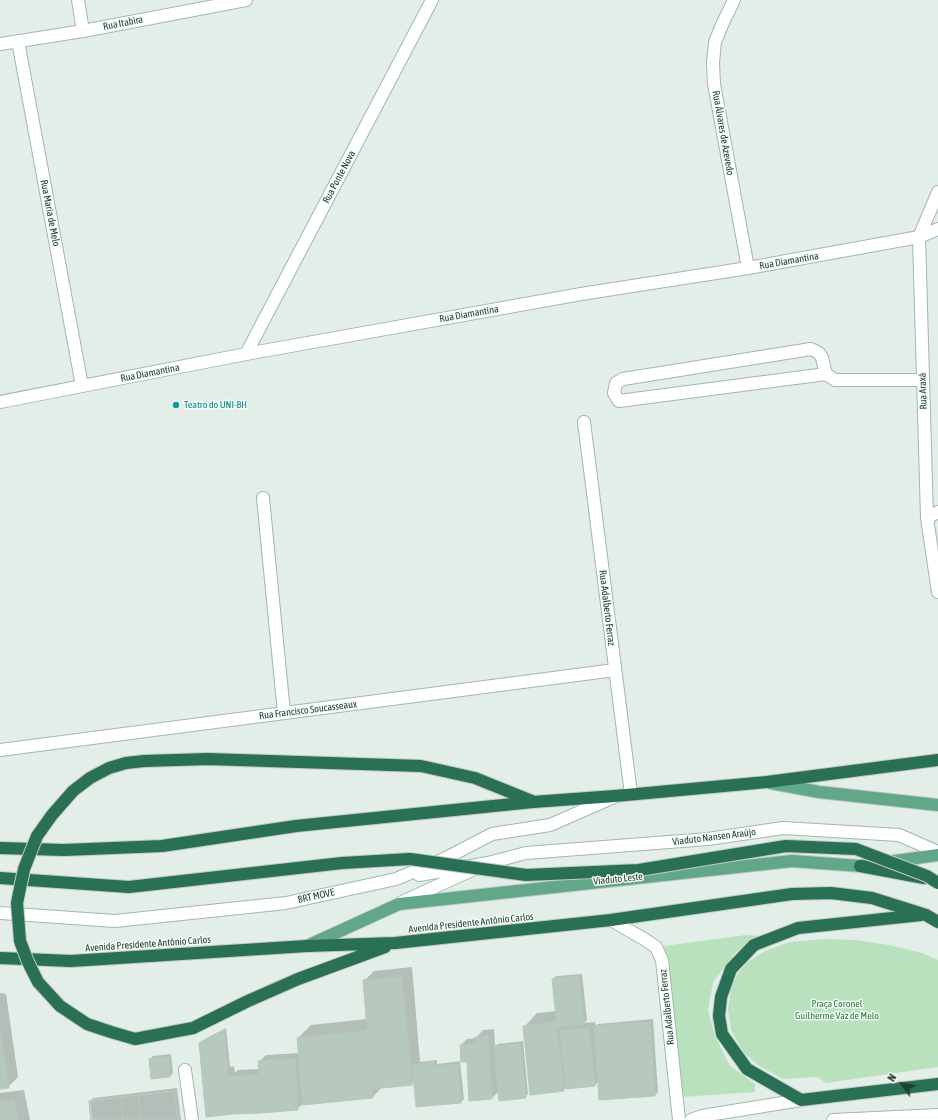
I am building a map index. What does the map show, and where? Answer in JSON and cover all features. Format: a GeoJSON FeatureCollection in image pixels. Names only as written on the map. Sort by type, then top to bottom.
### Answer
{"type":"FeatureCollection","features":[{"type":"Feature","properties":{"kind":"highway"},"geometry":{"type":"LineString","coordinates":[[395,943],[298,979],[248,1001],[193,1028],[135,1039],[87,1024],[60,1006],[38,982],[20,941],[18,903],[24,869],[37,836],[52,815],[73,791],[90,778],[109,768],[126,763],[208,759],[421,766],[475,778],[533,802]]}},
{"type":"Feature","properties":{"kind":"highway"},"geometry":{"type":"LineString","coordinates":[[0,848],[64,850],[162,846],[296,826],[533,802],[766,782],[938,760]]}},
{"type":"Feature","properties":{"kind":"highway"},"geometry":{"type":"LineString","coordinates":[[0,878],[129,887],[342,863],[410,859],[526,875],[584,873],[638,870],[786,846],[856,849],[927,876],[938,882]]}},
{"type":"Feature","properties":{"kind":"highway"},"geometry":{"type":"LineString","coordinates":[[860,866],[938,882]]}},
{"type":"Feature","properties":{"kind":"highway","name":"Avenida Presidente Antônio Carlos"},"geometry":{"type":"LineString","coordinates":[[0,958],[71,961],[307,946],[395,943],[611,920],[792,894],[831,892],[872,898],[926,915],[938,922]]}},
{"type":"Feature","properties":{"kind":"highway"},"geometry":{"type":"LineString","coordinates":[[926,915],[798,928],[754,945],[731,969],[721,997],[719,1016],[722,1034],[746,1069],[801,1100],[938,1084]]}},
{"type":"Feature","properties":{"kind":"main road"},"geometry":{"type":"LineString","coordinates":[[766,782],[819,792],[938,805]]}},
{"type":"Feature","properties":{"kind":"main road","name":"Viaduto Leste"},"geometry":{"type":"LineString","coordinates":[[307,946],[399,904],[792,861],[860,866],[938,856]]}},
{"type":"Feature","properties":{"kind":"street"},"geometry":{"type":"LineString","coordinates":[[78,0],[83,31]]}},
{"type":"Feature","properties":{"kind":"street","name":"Rua Itabira"},"geometry":{"type":"LineString","coordinates":[[0,44],[83,31],[246,0]]}},
{"type":"Feature","properties":{"kind":"street","name":"Rua Ponte Nova"},"geometry":{"type":"LineString","coordinates":[[246,354],[432,0]]}},
{"type":"Feature","properties":{"kind":"street","name":"Rua Álvares de Azevedo"},"geometry":{"type":"LineString","coordinates":[[734,0],[715,42],[713,63],[714,84],[748,268]]}},
{"type":"Feature","properties":{"kind":"street","name":"Rua Maria de Melo"},"geometry":{"type":"LineString","coordinates":[[18,41],[82,386]]}},
{"type":"Feature","properties":{"kind":"street","name":"Rua Araxá"},"geometry":{"type":"LineString","coordinates":[[938,192],[919,237],[927,518],[938,592]]}},
{"type":"Feature","properties":{"kind":"street","name":"Rua Diamantina"},"geometry":{"type":"LineString","coordinates":[[0,402],[246,354],[581,294],[748,268],[919,237],[938,229]]}},
{"type":"Feature","properties":{"kind":"street"},"geometry":{"type":"LineString","coordinates":[[826,374],[822,358],[819,353],[811,350],[623,379],[616,383],[614,393],[618,400],[826,374],[835,380],[923,380]]}},
{"type":"Feature","properties":{"kind":"street","name":"Rua Adalberto Ferraz"},"geometry":{"type":"LineString","coordinates":[[584,422],[631,794]]}},
{"type":"Feature","properties":{"kind":"street"},"geometry":{"type":"LineString","coordinates":[[263,498],[284,713]]}},
{"type":"Feature","properties":{"kind":"street"},"geometry":{"type":"LineString","coordinates":[[927,518],[938,512]]}},
{"type":"Feature","properties":{"kind":"street","name":"Rua Francisco Soucasseaux"},"geometry":{"type":"LineString","coordinates":[[0,750],[615,670]]}},
{"type":"Feature","properties":{"kind":"street","name":"BRT MOVE"},"geometry":{"type":"LineString","coordinates":[[0,913],[115,921],[286,902],[396,879],[444,859],[492,834],[550,825],[615,796]]}},
{"type":"Feature","properties":{"kind":"street","name":"Viaduto Nansen Araújo"},"geometry":{"type":"LineString","coordinates":[[396,879],[488,863],[526,854],[708,839],[783,828],[899,835],[938,852]]}},
{"type":"Feature","properties":{"kind":"street","name":"Viaduto Nansen Araújo"},"geometry":{"type":"LineString","coordinates":[[399,904],[488,863]]}},
{"type":"Feature","properties":{"kind":"street","name":"Rua Adalberto Ferraz"},"geometry":{"type":"LineString","coordinates":[[611,920],[656,947],[662,960],[679,1120]]}},
{"type":"Feature","properties":{"kind":"street"},"geometry":{"type":"LineString","coordinates":[[185,1070],[192,1120]]}},
{"type":"Feature","properties":{"kind":"street"},"geometry":{"type":"LineString","coordinates":[[691,1120],[702,1116],[801,1100]]}},
{"type":"Feature","properties":{"kind":"street"},"geometry":{"type":"LineString","coordinates":[[833,1120],[938,1115]]}},
{"type":"Feature","properties":{"kind":"green space"},"geometry":{"type":"Polygon","coordinates":[[[746,935],[758,936],[736,952],[713,982],[708,1011],[715,1036],[730,1066],[755,1084],[755,1092],[681,1097],[664,946],[746,935]]]}},
{"type":"Feature","properties":{"kind":"green space","name":"Praça Coronel Guilherme Vaz de Melo"},"geometry":{"type":"Polygon","coordinates":[[[824,939],[856,940],[889,945],[922,953],[938,960],[938,1067],[826,1083],[817,1077],[783,1079],[758,1065],[744,1053],[731,1030],[728,1010],[731,988],[739,972],[748,962],[765,951],[790,942],[824,939]]]}},
{"type":"Feature","properties":{"kind":"building"},"geometry":{"type":"Polygon","coordinates":[[[579,976],[584,1024],[557,1027],[552,979],[579,976]]]}},
{"type":"Feature","properties":{"kind":"building"},"geometry":{"type":"Polygon","coordinates":[[[402,977],[412,1085],[372,1089],[363,980],[402,977]]]}},
{"type":"Feature","properties":{"kind":"building"},"geometry":{"type":"Polygon","coordinates":[[[556,1022],[564,1091],[530,1095],[523,1026],[556,1022]]]}},
{"type":"Feature","properties":{"kind":"building"},"geometry":{"type":"Polygon","coordinates":[[[650,1022],[655,1096],[599,1100],[594,1026],[650,1022]]]}},
{"type":"Feature","properties":{"kind":"building"},"geometry":{"type":"Polygon","coordinates":[[[589,1028],[595,1086],[566,1089],[560,1031],[589,1028]]]}},
{"type":"Feature","properties":{"kind":"building"},"geometry":{"type":"Polygon","coordinates":[[[0,1030],[9,1088],[0,1089],[0,1030]]]}},
{"type":"Feature","properties":{"kind":"building"},"geometry":{"type":"Polygon","coordinates":[[[224,1030],[228,1073],[202,1075],[199,1043],[224,1030]]]}},
{"type":"Feature","properties":{"kind":"building"},"geometry":{"type":"Polygon","coordinates":[[[366,1031],[373,1098],[303,1105],[297,1038],[366,1031]]]}},
{"type":"Feature","properties":{"kind":"building"},"geometry":{"type":"Polygon","coordinates":[[[488,1036],[492,1099],[469,1101],[467,1062],[461,1062],[460,1045],[476,1044],[475,1037],[488,1036]]]}},
{"type":"Feature","properties":{"kind":"building"},"geometry":{"type":"Polygon","coordinates":[[[520,1044],[526,1098],[499,1101],[494,1046],[520,1044]]]}},
{"type":"Feature","properties":{"kind":"building"},"geometry":{"type":"Polygon","coordinates":[[[168,1057],[170,1077],[151,1079],[149,1059],[168,1057]]]}},
{"type":"Feature","properties":{"kind":"building"},"geometry":{"type":"Polygon","coordinates":[[[295,1059],[298,1110],[261,1113],[258,1061],[295,1059]]]}},
{"type":"Feature","properties":{"kind":"building"},"geometry":{"type":"Polygon","coordinates":[[[434,1062],[438,1105],[416,1107],[412,1065],[434,1062]]]}},
{"type":"Feature","properties":{"kind":"building"},"geometry":{"type":"Polygon","coordinates":[[[457,1064],[461,1103],[438,1105],[435,1066],[457,1064]]]}},
{"type":"Feature","properties":{"kind":"building"},"geometry":{"type":"Polygon","coordinates":[[[228,1073],[232,1114],[206,1117],[202,1075],[228,1073]]]}},
{"type":"Feature","properties":{"kind":"building"},"geometry":{"type":"Polygon","coordinates":[[[259,1075],[261,1113],[232,1114],[230,1077],[259,1075]]]}},
{"type":"Feature","properties":{"kind":"building"},"geometry":{"type":"Polygon","coordinates":[[[174,1091],[178,1120],[91,1120],[89,1101],[174,1091]]]}},
{"type":"Feature","properties":{"kind":"building"},"geometry":{"type":"Polygon","coordinates":[[[174,1091],[178,1120],[141,1120],[138,1095],[174,1091]]]}},
{"type":"Feature","properties":{"kind":"building"},"geometry":{"type":"Polygon","coordinates":[[[138,1095],[141,1120],[123,1120],[121,1097],[138,1095]]]}},
{"type":"Feature","properties":{"kind":"building"},"geometry":{"type":"Polygon","coordinates":[[[121,1097],[123,1120],[91,1120],[89,1101],[121,1097]]]}},
{"type":"Feature","properties":{"kind":"building"},"geometry":{"type":"Polygon","coordinates":[[[14,1100],[18,1120],[0,1120],[0,1101],[14,1100]]]}},
{"type":"Feature","properties":{"kind":"place","name":"Teatro do UNI-BH"},"geometry":{"type":"Point","coordinates":[176,405]}}]}
